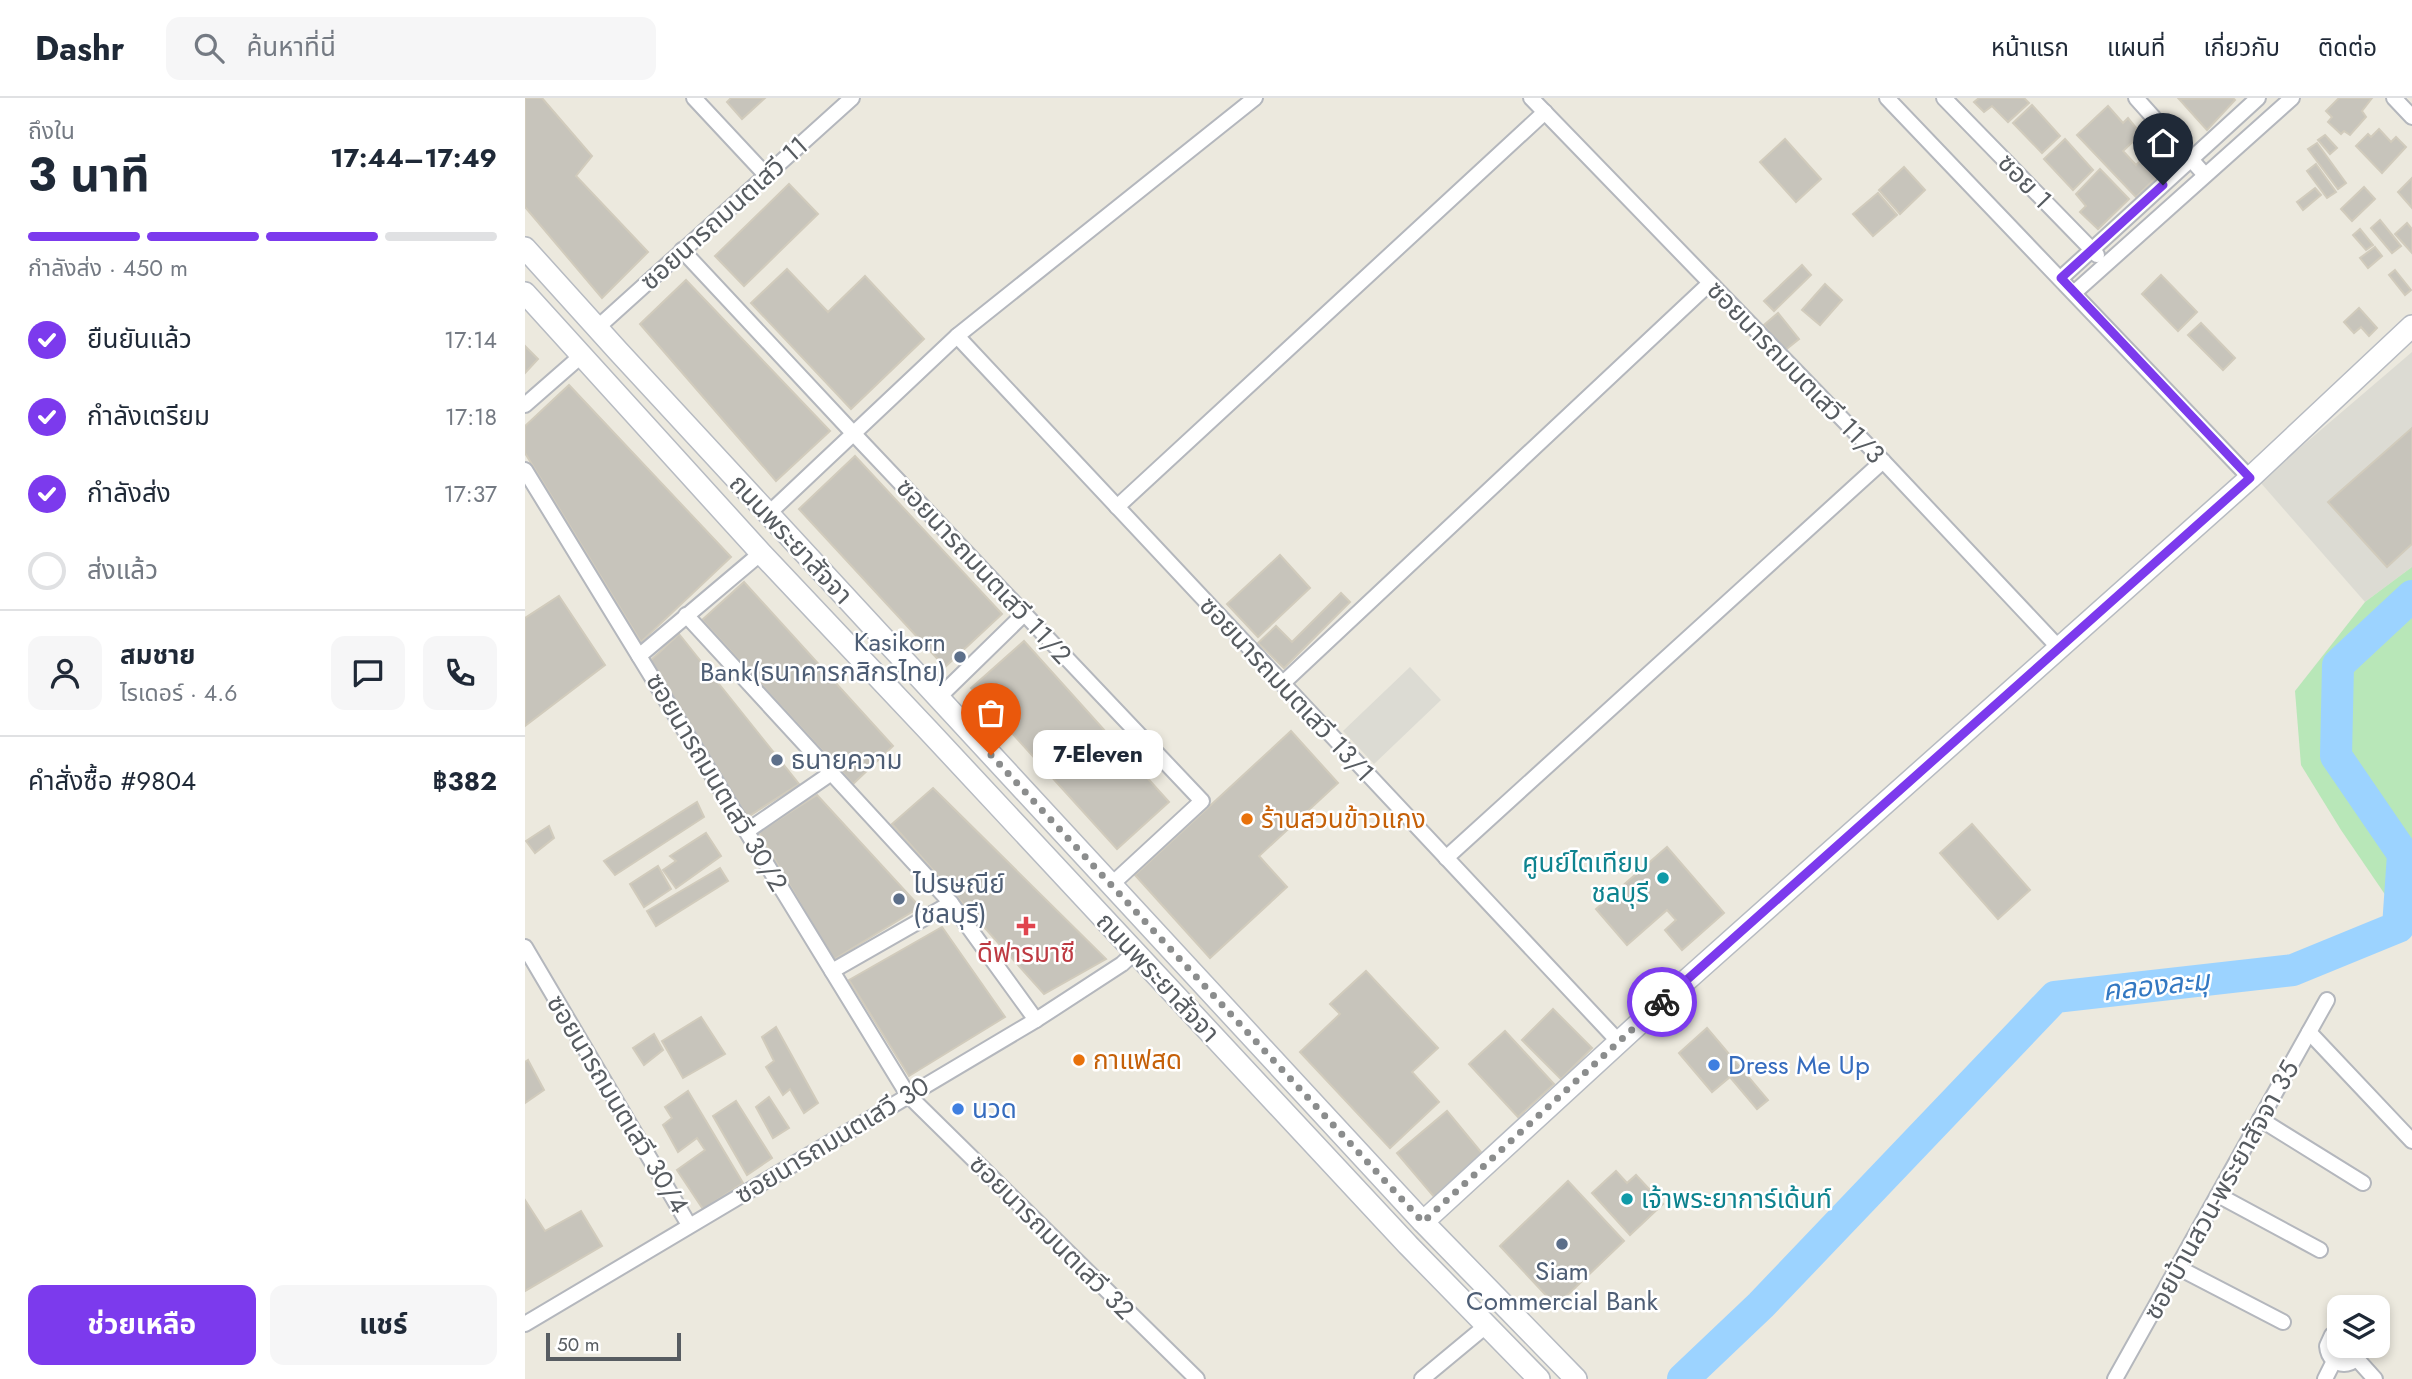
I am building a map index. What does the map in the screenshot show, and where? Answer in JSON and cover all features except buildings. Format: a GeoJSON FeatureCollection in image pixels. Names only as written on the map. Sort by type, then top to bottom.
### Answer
{"type":"FeatureCollection","features":[{"type":"Feature","properties":{"kind":"main road","name":"ถนนพระยาสัจจา"},"geometry":{"type":"LineString","coordinates":[[525,248],[1423,1222],[1576,1379]]}},
{"type":"Feature","properties":{"kind":"main road","name":"ถนนพระยาสัจจา"},"geometry":{"type":"LineString","coordinates":[[525,293],[761,553],[1408,1245],[1539,1379]]}},
{"type":"Feature","properties":{"kind":"main road"},"geometry":{"type":"LineString","coordinates":[[551,322],[574,303]]}},
{"type":"Feature","properties":{"kind":"main road"},"geometry":{"type":"LineString","coordinates":[[1423,1222],[1619,1042],[2250,478],[2412,326]]}},
{"type":"Feature","properties":{"kind":"main road"},"geometry":{"type":"LineString","coordinates":[[596,373],[618,351]]}},
{"type":"Feature","properties":{"kind":"street"},"geometry":{"type":"LineString","coordinates":[[694,98],[765,174]]}},
{"type":"Feature","properties":{"kind":"street","name":"ซอยนารถมนตเสวี 11"},"geometry":{"type":"LineString","coordinates":[[597,328],[852,98]]}},
{"type":"Feature","properties":{"kind":"street"},"geometry":{"type":"LineString","coordinates":[[768,514],[957,335],[1255,98]]}},
{"type":"Feature","properties":{"kind":"street","name":"ซอยนารถมนตเสวี 11/3"},"geometry":{"type":"LineString","coordinates":[[1531,98],[1883,461],[2059,648]]}},
{"type":"Feature","properties":{"kind":"street"},"geometry":{"type":"LineString","coordinates":[[1887,98],[2250,478]]}},
{"type":"Feature","properties":{"kind":"street","name":"ซอย 1"},"geometry":{"type":"LineString","coordinates":[[1944,98],[2106,264]]}},
{"type":"Feature","properties":{"kind":"street"},"geometry":{"type":"LineString","coordinates":[[2136,98],[2205,175]]}},
{"type":"Feature","properties":{"kind":"street"},"geometry":{"type":"LineString","coordinates":[[2061,278],[2258,98]]}},
{"type":"Feature","properties":{"kind":"street"},"geometry":{"type":"LineString","coordinates":[[2074,292],[2292,98]]}},
{"type":"Feature","properties":{"kind":"street"},"geometry":{"type":"LineString","coordinates":[[2394,98],[2412,117]]}},
{"type":"Feature","properties":{"kind":"street"},"geometry":{"type":"LineString","coordinates":[[1117,507],[1545,112]]}},
{"type":"Feature","properties":{"kind":"street","name":"ซอยนารถมนตเสวี 11/2"},"geometry":{"type":"LineString","coordinates":[[683,250],[1202,802],[1111,885]]}},
{"type":"Feature","properties":{"kind":"street"},"geometry":{"type":"LineString","coordinates":[[1282,684],[1710,283]]}},
{"type":"Feature","properties":{"kind":"street","name":"ซอยนารถมนตเสวี 13/1"},"geometry":{"type":"LineString","coordinates":[[957,335],[1619,1042]]}},
{"type":"Feature","properties":{"kind":"street"},"geometry":{"type":"LineString","coordinates":[[525,405],[581,356]]}},
{"type":"Feature","properties":{"kind":"street"},"geometry":{"type":"LineString","coordinates":[[1446,858],[1883,461]]}},
{"type":"Feature","properties":{"kind":"street","name":"ซอยนารถมนตเสวี 30/2"},"geometry":{"type":"LineString","coordinates":[[525,470],[908,1095]]}},
{"type":"Feature","properties":{"kind":"street"},"geometry":{"type":"LineString","coordinates":[[639,656],[761,553]]}},
{"type":"Feature","properties":{"kind":"street"},"geometry":{"type":"LineString","coordinates":[[938,698],[1024,614]]}},
{"type":"Feature","properties":{"kind":"street"},"geometry":{"type":"LineString","coordinates":[[686,615],[951,903],[1036,1020]]}},
{"type":"Feature","properties":{"kind":"street"},"geometry":{"type":"LineString","coordinates":[[747,831],[830,774]]}},
{"type":"Feature","properties":{"kind":"street"},"geometry":{"type":"LineString","coordinates":[[832,971],[951,903]]}},
{"type":"Feature","properties":{"kind":"street","name":"ซอยนารถมนตเสวี 30/4"},"geometry":{"type":"LineString","coordinates":[[525,947],[689,1225]]}},
{"type":"Feature","properties":{"kind":"street","name":"ซอยนารถมนตเสวี 30"},"geometry":{"type":"LineString","coordinates":[[525,1324],[1036,1020],[1122,964],[1135,952]]}},
{"type":"Feature","properties":{"kind":"street","name":"ซอยบ้านสวน-พระยาสัจจา 35"},"geometry":{"type":"LineString","coordinates":[[2115,1379],[2327,1000]]}},
{"type":"Feature","properties":{"kind":"street"},"geometry":{"type":"LineString","coordinates":[[2309,1032],[2412,1141]]}},
{"type":"Feature","properties":{"kind":"street","name":"ซอยนารถมนตเสวี 32"},"geometry":{"type":"LineString","coordinates":[[908,1095],[1197,1379]]}},
{"type":"Feature","properties":{"kind":"street"},"geometry":{"type":"LineString","coordinates":[[2260,1119],[2364,1183]]}},
{"type":"Feature","properties":{"kind":"street"},"geometry":{"type":"LineString","coordinates":[[2218,1195],[2320,1250]]}},
{"type":"Feature","properties":{"kind":"street"},"geometry":{"type":"LineString","coordinates":[[2177,1267],[2283,1322]]}},
{"type":"Feature","properties":{"kind":"street"},"geometry":{"type":"LineString","coordinates":[[1422,1379],[1487,1325]]}},
{"type":"Feature","properties":{"kind":"street"},"geometry":{"type":"LineString","coordinates":[[2330,1358],[2344,1365],[2352,1358]]}},
{"type":"Feature","properties":{"kind":"street"},"geometry":{"type":"LineString","coordinates":[[2363,1358],[2375,1379]]}},
{"type":"Feature","properties":{"kind":"street"},"geometry":{"type":"LineString","coordinates":[[2325,1379],[2334,1361]]}},
{"type":"Feature","properties":{"kind":"shaded area"},"geometry":{"type":"Polygon","coordinates":[[[2412,352],[2412,567],[2365,602],[2260,482],[2412,352]]]}},
{"type":"Feature","properties":{"kind":"shaded area"},"geometry":{"type":"Polygon","coordinates":[[[1410,667],[1441,700],[1374,764],[1343,731],[1410,667]]]}},
{"type":"Feature","properties":{"kind":"green space"},"geometry":{"type":"Polygon","coordinates":[[[2412,567],[2412,934],[2341,830],[2301,765],[2295,691],[2365,602],[2412,567]]]}},
{"type":"Feature","properties":{"kind":"waterway","name":"คลองละมุ"},"geometry":{"type":"LineString","coordinates":[[1683,1379],[1761,1305],[2055,997],[2293,970],[2398,927],[2403,854],[2336,756],[2338,665],[2412,596]]}},
{"type":"Feature","properties":{"kind":"way so far"},"geometry":{"type":"LineString","coordinates":[[991,755],[1423,1222],[1662,1002]]}},
{"type":"Feature","properties":{"kind":"place","name":"Kasikorn Bank(ธนาคารกสิกรไทย)"},"geometry":{"type":"Point","coordinates":[960,657]}},
{"type":"Feature","properties":{"kind":"place","name":"7-Eleven"},"geometry":{"type":"Point","coordinates":[991,755]}},
{"type":"Feature","properties":{"kind":"place","name":"ธนายความ"},"geometry":{"type":"Point","coordinates":[777,760]}},
{"type":"Feature","properties":{"kind":"place","name":"ร้านสวนข้าวแกง"},"geometry":{"type":"Point","coordinates":[1247,819]}},
{"type":"Feature","properties":{"kind":"place","name":"ศูนย์ไตเทียม ชลบุรี"},"geometry":{"type":"Point","coordinates":[1663,878]}},
{"type":"Feature","properties":{"kind":"place","name":"ไปรษณีย์ (ชลบุรี)"},"geometry":{"type":"Point","coordinates":[899,899]}},
{"type":"Feature","properties":{"kind":"place","name":"ดีฟารมาซี"},"geometry":{"type":"Point","coordinates":[1026,926]}},
{"type":"Feature","properties":{"kind":"place","name":"กาแฟสด"},"geometry":{"type":"Point","coordinates":[1079,1060]}},
{"type":"Feature","properties":{"kind":"place","name":"Dress Me Up"},"geometry":{"type":"Point","coordinates":[1714,1065]}},
{"type":"Feature","properties":{"kind":"place","name":"นวด"},"geometry":{"type":"Point","coordinates":[958,1109]}},
{"type":"Feature","properties":{"kind":"place","name":"เจ้าพระยาการ์เด้นท์"},"geometry":{"type":"Point","coordinates":[1627,1199]}},
{"type":"Feature","properties":{"kind":"place","name":"Siam Commercial Bank"},"geometry":{"type":"Point","coordinates":[1562,1244]}},
{"type":"Feature","properties":{"kind":"route"},"geometry":{"type":"LineString","coordinates":[[1662,1002],[2250,478],[2061,278],[2163,185]]}}]}
